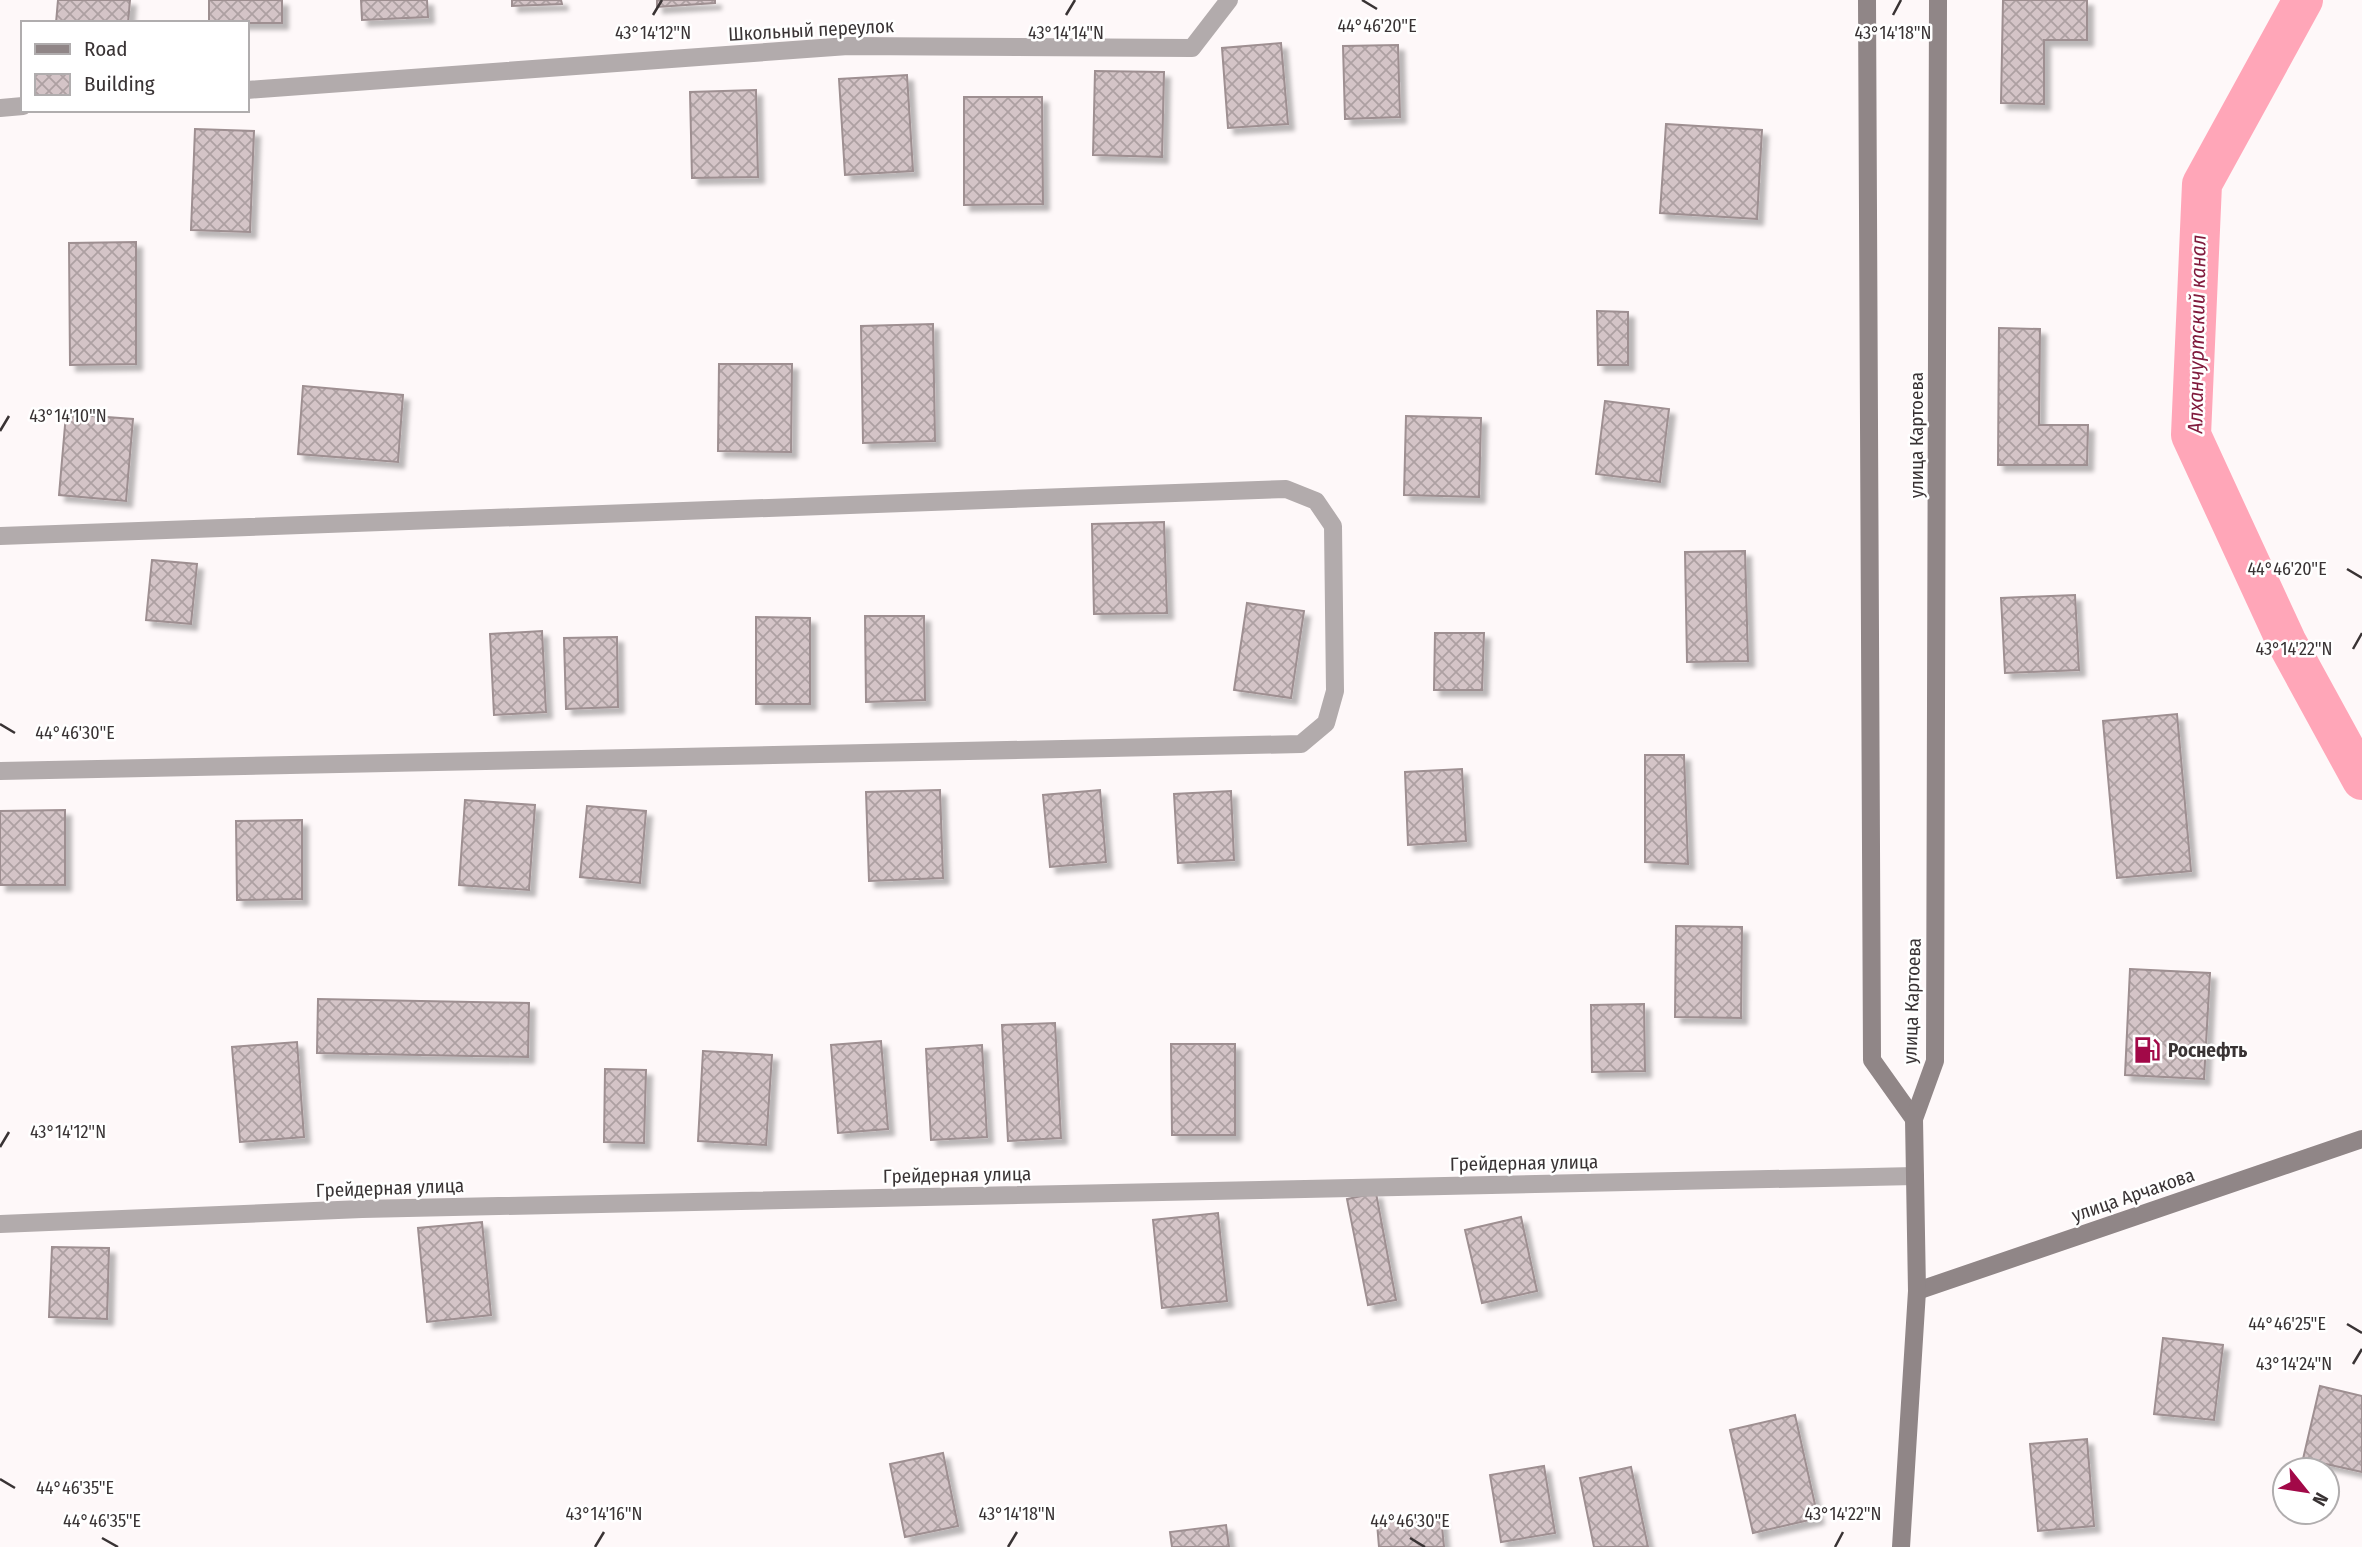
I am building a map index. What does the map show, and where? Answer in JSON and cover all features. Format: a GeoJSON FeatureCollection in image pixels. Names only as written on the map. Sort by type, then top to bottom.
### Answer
{"type":"FeatureCollection","features":[{"type":"Feature","properties":{"kind":"main road","name":"улица Картоева"},"geometry":{"type":"LineString","coordinates":[[1867,0],[1872,1060],[1914,1119]]}},
{"type":"Feature","properties":{"kind":"main road","name":"улица Картоева"},"geometry":{"type":"LineString","coordinates":[[1914,1119],[1935,1061],[1938,0]]}},
{"type":"Feature","properties":{"kind":"main road"},"geometry":{"type":"LineString","coordinates":[[1901,1547],[1917,1292],[1914,1119]]}},
{"type":"Feature","properties":{"kind":"main road","name":"улица Арчакова"},"geometry":{"type":"LineString","coordinates":[[1917,1292],[2362,1139]]}},
{"type":"Feature","properties":{"kind":"street","name":"Школьный переулок"},"geometry":{"type":"LineString","coordinates":[[248,90],[848,46],[1192,48],[1229,0]]}},
{"type":"Feature","properties":{"kind":"street"},"geometry":{"type":"LineString","coordinates":[[0,108],[21,106]]}},
{"type":"Feature","properties":{"kind":"street"},"geometry":{"type":"LineString","coordinates":[[0,536],[1286,489],[1316,501],[1333,526],[1335,691],[1326,723],[1301,744],[0,771]]}},
{"type":"Feature","properties":{"kind":"street","name":"Грейдерная улица"},"geometry":{"type":"LineString","coordinates":[[0,1224],[390,1209],[1915,1176]]}},
{"type":"Feature","properties":{"kind":"building"},"geometry":{"type":"Polygon","coordinates":[[[58,0],[130,0],[128,21],[56,21],[58,0]]]}},
{"type":"Feature","properties":{"kind":"building"},"geometry":{"type":"Polygon","coordinates":[[[209,0],[282,0],[282,23],[209,21],[209,0]]]}},
{"type":"Feature","properties":{"kind":"building"},"geometry":{"type":"Polygon","coordinates":[[[361,0],[427,0],[428,17],[362,20],[361,0]]]}},
{"type":"Feature","properties":{"kind":"building"},"geometry":{"type":"Polygon","coordinates":[[[512,0],[561,0],[562,4],[512,6],[512,0]]]}},
{"type":"Feature","properties":{"kind":"building"},"geometry":{"type":"Polygon","coordinates":[[[657,0],[715,0],[715,3],[657,7],[657,0]]]}},
{"type":"Feature","properties":{"kind":"building"},"geometry":{"type":"Polygon","coordinates":[[[2003,0],[2087,0],[2087,40],[2044,40],[2044,104],[2001,103],[2003,0]]]}},
{"type":"Feature","properties":{"kind":"building"},"geometry":{"type":"Polygon","coordinates":[[[1281,43],[1288,124],[1228,128],[1222,48],[1281,43]]]}},
{"type":"Feature","properties":{"kind":"building"},"geometry":{"type":"Polygon","coordinates":[[[1398,45],[1400,117],[1345,119],[1343,46],[1398,45]]]}},
{"type":"Feature","properties":{"kind":"building"},"geometry":{"type":"Polygon","coordinates":[[[1095,71],[1164,72],[1162,157],[1093,155],[1095,71]]]}},
{"type":"Feature","properties":{"kind":"building"},"geometry":{"type":"Polygon","coordinates":[[[907,75],[913,171],[845,175],[839,79],[907,75]]]}},
{"type":"Feature","properties":{"kind":"building"},"geometry":{"type":"Polygon","coordinates":[[[756,90],[758,177],[692,178],[690,92],[756,90]]]}},
{"type":"Feature","properties":{"kind":"building"},"geometry":{"type":"Polygon","coordinates":[[[964,97],[1042,97],[1043,204],[964,205],[964,97]]]}},
{"type":"Feature","properties":{"kind":"building"},"geometry":{"type":"Polygon","coordinates":[[[1666,124],[1762,130],[1757,219],[1660,213],[1666,124]]]}},
{"type":"Feature","properties":{"kind":"building"},"geometry":{"type":"Polygon","coordinates":[[[195,129],[254,131],[250,232],[191,230],[195,129]]]}},
{"type":"Feature","properties":{"kind":"building"},"geometry":{"type":"Polygon","coordinates":[[[136,242],[136,364],[70,365],[69,243],[136,242]]]}},
{"type":"Feature","properties":{"kind":"building"},"geometry":{"type":"Polygon","coordinates":[[[1597,311],[1628,312],[1628,365],[1598,365],[1597,311]]]}},
{"type":"Feature","properties":{"kind":"building"},"geometry":{"type":"Polygon","coordinates":[[[933,324],[935,441],[863,443],[861,326],[933,324]]]}},
{"type":"Feature","properties":{"kind":"building"},"geometry":{"type":"Polygon","coordinates":[[[1999,328],[2040,329],[2039,425],[2088,425],[2087,465],[1998,465],[1999,328]]]}},
{"type":"Feature","properties":{"kind":"building"},"geometry":{"type":"Polygon","coordinates":[[[719,364],[792,364],[791,452],[718,451],[719,364]]]}},
{"type":"Feature","properties":{"kind":"building"},"geometry":{"type":"Polygon","coordinates":[[[303,386],[403,395],[398,462],[298,454],[303,386]]]}},
{"type":"Feature","properties":{"kind":"building"},"geometry":{"type":"Polygon","coordinates":[[[1605,401],[1669,409],[1660,482],[1596,474],[1605,401]]]}},
{"type":"Feature","properties":{"kind":"building"},"geometry":{"type":"Polygon","coordinates":[[[66,414],[133,419],[126,501],[59,495],[66,414]]]}},
{"type":"Feature","properties":{"kind":"building"},"geometry":{"type":"Polygon","coordinates":[[[1406,416],[1481,418],[1479,497],[1404,495],[1406,416]]]}},
{"type":"Feature","properties":{"kind":"building"},"geometry":{"type":"Polygon","coordinates":[[[1164,522],[1167,613],[1094,614],[1092,524],[1164,522]]]}},
{"type":"Feature","properties":{"kind":"building"},"geometry":{"type":"Polygon","coordinates":[[[1745,551],[1748,661],[1687,662],[1685,552],[1745,551]]]}},
{"type":"Feature","properties":{"kind":"building"},"geometry":{"type":"Polygon","coordinates":[[[152,560],[197,564],[191,624],[146,620],[152,560]]]}},
{"type":"Feature","properties":{"kind":"building"},"geometry":{"type":"Polygon","coordinates":[[[2075,595],[2079,670],[2005,673],[2001,598],[2075,595]]]}},
{"type":"Feature","properties":{"kind":"building"},"geometry":{"type":"Polygon","coordinates":[[[1247,603],[1304,611],[1291,698],[1234,690],[1247,603]]]}},
{"type":"Feature","properties":{"kind":"building"},"geometry":{"type":"Polygon","coordinates":[[[865,616],[924,616],[925,700],[866,702],[865,616]]]}},
{"type":"Feature","properties":{"kind":"building"},"geometry":{"type":"Polygon","coordinates":[[[756,617],[810,618],[810,704],[756,704],[756,617]]]}},
{"type":"Feature","properties":{"kind":"building"},"geometry":{"type":"Polygon","coordinates":[[[542,631],[546,712],[494,715],[490,634],[542,631]]]}},
{"type":"Feature","properties":{"kind":"building"},"geometry":{"type":"Polygon","coordinates":[[[1435,633],[1484,633],[1482,690],[1434,690],[1435,633]]]}},
{"type":"Feature","properties":{"kind":"building"},"geometry":{"type":"Polygon","coordinates":[[[617,637],[618,707],[566,709],[564,638],[617,637]]]}},
{"type":"Feature","properties":{"kind":"building"},"geometry":{"type":"Polygon","coordinates":[[[2177,714],[2191,871],[2117,878],[2103,721],[2177,714]]]}},
{"type":"Feature","properties":{"kind":"building"},"geometry":{"type":"Polygon","coordinates":[[[1645,755],[1684,755],[1688,864],[1645,862],[1645,755]]]}},
{"type":"Feature","properties":{"kind":"building"},"geometry":{"type":"Polygon","coordinates":[[[1462,769],[1466,841],[1408,845],[1405,772],[1462,769]]]}},
{"type":"Feature","properties":{"kind":"building"},"geometry":{"type":"Polygon","coordinates":[[[940,790],[943,878],[869,881],[866,792],[940,790]]]}},
{"type":"Feature","properties":{"kind":"building"},"geometry":{"type":"Polygon","coordinates":[[[1100,790],[1106,862],[1050,867],[1043,795],[1100,790]]]}},
{"type":"Feature","properties":{"kind":"building"},"geometry":{"type":"Polygon","coordinates":[[[1231,791],[1234,860],[1178,863],[1174,794],[1231,791]]]}},
{"type":"Feature","properties":{"kind":"building"},"geometry":{"type":"Polygon","coordinates":[[[465,800],[535,805],[529,890],[459,885],[465,800]]]}},
{"type":"Feature","properties":{"kind":"building"},"geometry":{"type":"Polygon","coordinates":[[[587,806],[646,811],[640,883],[580,877],[587,806]]]}},
{"type":"Feature","properties":{"kind":"building"},"geometry":{"type":"Polygon","coordinates":[[[65,810],[65,885],[0,885],[0,811],[65,810]]]}},
{"type":"Feature","properties":{"kind":"building"},"geometry":{"type":"Polygon","coordinates":[[[302,820],[302,899],[237,900],[236,821],[302,820]]]}},
{"type":"Feature","properties":{"kind":"building"},"geometry":{"type":"Polygon","coordinates":[[[1676,926],[1742,927],[1741,1018],[1675,1017],[1676,926]]]}},
{"type":"Feature","properties":{"kind":"building"},"geometry":{"type":"Polygon","coordinates":[[[2130,969],[2210,973],[2204,1079],[2125,1075],[2130,969]]]}},
{"type":"Feature","properties":{"kind":"building"},"geometry":{"type":"Polygon","coordinates":[[[318,999],[529,1003],[528,1057],[317,1053],[318,999]]]}},
{"type":"Feature","properties":{"kind":"building"},"geometry":{"type":"Polygon","coordinates":[[[1644,1004],[1645,1071],[1592,1072],[1591,1005],[1644,1004]]]}},
{"type":"Feature","properties":{"kind":"building"},"geometry":{"type":"Polygon","coordinates":[[[1055,1023],[1061,1138],[1008,1141],[1002,1025],[1055,1023]]]}},
{"type":"Feature","properties":{"kind":"building"},"geometry":{"type":"Polygon","coordinates":[[[881,1041],[888,1129],[838,1133],[831,1045],[881,1041]]]}},
{"type":"Feature","properties":{"kind":"building"},"geometry":{"type":"Polygon","coordinates":[[[297,1042],[304,1137],[240,1142],[232,1047],[297,1042]]]}},
{"type":"Feature","properties":{"kind":"building"},"geometry":{"type":"Polygon","coordinates":[[[1171,1044],[1235,1044],[1235,1135],[1172,1135],[1171,1044]]]}},
{"type":"Feature","properties":{"kind":"building"},"geometry":{"type":"Polygon","coordinates":[[[982,1045],[987,1137],[931,1140],[926,1049],[982,1045]]]}},
{"type":"Feature","properties":{"kind":"building"},"geometry":{"type":"Polygon","coordinates":[[[703,1051],[772,1055],[766,1145],[698,1141],[703,1051]]]}},
{"type":"Feature","properties":{"kind":"building"},"geometry":{"type":"Polygon","coordinates":[[[605,1069],[646,1070],[644,1143],[604,1142],[605,1069]]]}},
{"type":"Feature","properties":{"kind":"building"},"geometry":{"type":"Polygon","coordinates":[[[1376,1193],[1396,1300],[1368,1305],[1347,1199],[1376,1193]]]}},
{"type":"Feature","properties":{"kind":"building"},"geometry":{"type":"Polygon","coordinates":[[[1218,1213],[1227,1301],[1162,1308],[1153,1220],[1218,1213]]]}},
{"type":"Feature","properties":{"kind":"building"},"geometry":{"type":"Polygon","coordinates":[[[1521,1217],[1537,1291],[1482,1303],[1465,1230],[1521,1217]]]}},
{"type":"Feature","properties":{"kind":"building"},"geometry":{"type":"Polygon","coordinates":[[[482,1222],[491,1315],[427,1322],[418,1228],[482,1222]]]}},
{"type":"Feature","properties":{"kind":"building"},"geometry":{"type":"Polygon","coordinates":[[[52,1247],[109,1248],[107,1319],[49,1317],[52,1247]]]}},
{"type":"Feature","properties":{"kind":"building"},"geometry":{"type":"Polygon","coordinates":[[[2163,1338],[2223,1345],[2214,1420],[2154,1414],[2163,1338]]]}},
{"type":"Feature","properties":{"kind":"building"},"geometry":{"type":"Polygon","coordinates":[[[2320,1386],[2362,1396],[2362,1472],[2341,1467],[2341,1456],[2304,1456],[2320,1386]]]}},
{"type":"Feature","properties":{"kind":"building"},"geometry":{"type":"Polygon","coordinates":[[[1795,1415],[1818,1518],[1753,1533],[1730,1430],[1795,1415]]]}},
{"type":"Feature","properties":{"kind":"building"},"geometry":{"type":"Polygon","coordinates":[[[2087,1439],[2094,1526],[2038,1531],[2030,1444],[2087,1439]]]}},
{"type":"Feature","properties":{"kind":"building"},"geometry":{"type":"Polygon","coordinates":[[[943,1453],[958,1526],[905,1537],[890,1464],[943,1453]]]}},
{"type":"Feature","properties":{"kind":"building"},"geometry":{"type":"Polygon","coordinates":[[[1544,1466],[1555,1533],[1501,1542],[1490,1475],[1544,1466]]]}},
{"type":"Feature","properties":{"kind":"building"},"geometry":{"type":"Polygon","coordinates":[[[1631,1467],[1648,1547],[1594,1547],[1580,1478],[1631,1467]]]}},
{"type":"Feature","properties":{"kind":"building"},"geometry":{"type":"Polygon","coordinates":[[[1441,1516],[1444,1547],[1379,1547],[1377,1523],[1441,1516]]]}},
{"type":"Feature","properties":{"kind":"building"},"geometry":{"type":"Polygon","coordinates":[[[1226,1525],[1229,1547],[1172,1547],[1170,1532],[1226,1525]]]}},
{"type":"Feature","properties":{"kind":"waterway","name":"Алханчуртский канал"},"geometry":{"type":"LineString","coordinates":[[2303,0],[2202,184],[2191,435],[2286,641],[2362,780]]}},
{"type":"Feature","properties":{"kind":"place","name":"Роснефть"},"geometry":{"type":"Point","coordinates":[2147,1050]}}]}
